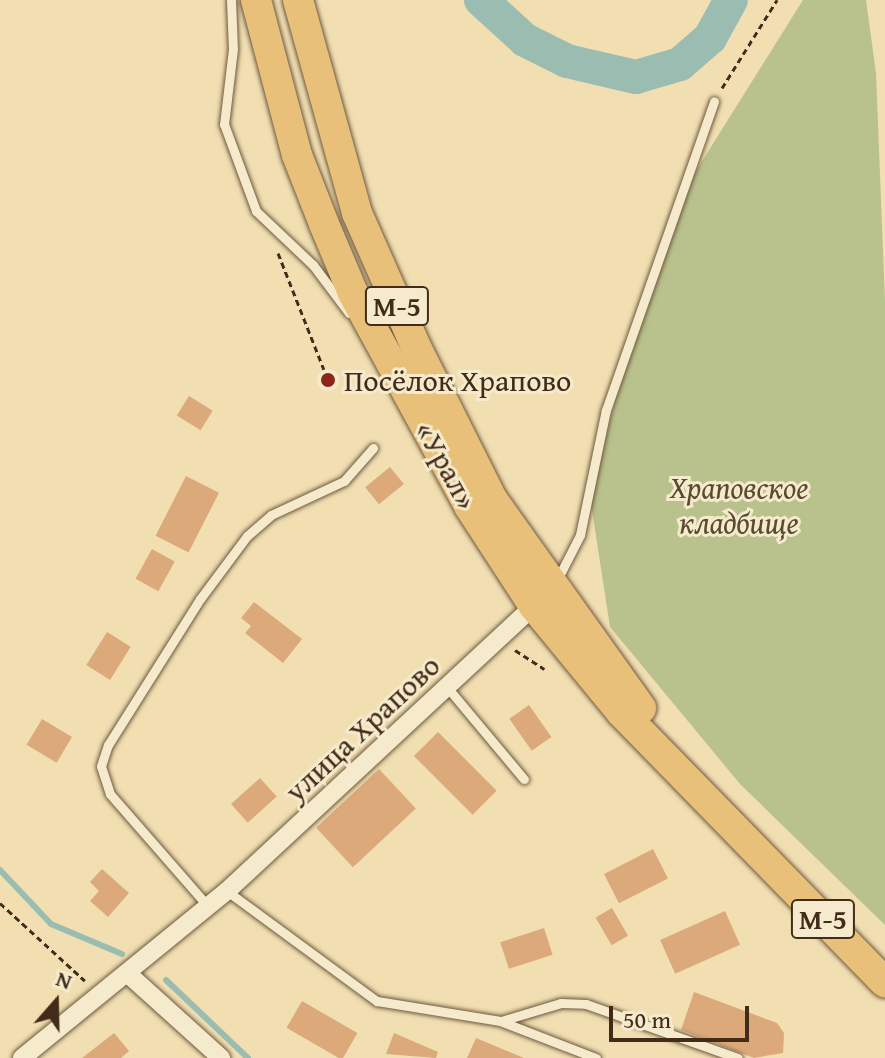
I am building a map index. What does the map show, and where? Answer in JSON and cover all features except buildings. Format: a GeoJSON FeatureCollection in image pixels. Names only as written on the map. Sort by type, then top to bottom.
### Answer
{"type":"FeatureCollection","features":[{"type":"Feature","properties":{"kind":"highway","name":"«Урал»"},"geometry":{"type":"LineString","coordinates":[[256,0],[297,155],[353,293],[469,506],[763,854],[885,983]]}},
{"type":"Feature","properties":{"kind":"highway","name":"«Урал»"},"geometry":{"type":"LineString","coordinates":[[298,0],[336,148],[387,283],[543,597]]}},
{"type":"Feature","properties":{"kind":"street","name":"улица Храпово"},"geometry":{"type":"LineString","coordinates":[[22,1058],[206,904],[227,891],[543,597]]}},
{"type":"Feature","properties":{"kind":"street"},"geometry":{"type":"LineString","coordinates":[[127,973],[221,1058]]}},
{"type":"Feature","properties":{"kind":"lane"},"geometry":{"type":"LineString","coordinates":[[231,0],[233,49],[224,124],[256,211],[313,265],[390,361]]}},
{"type":"Feature","properties":{"kind":"lane"},"geometry":{"type":"LineString","coordinates":[[543,597],[580,535],[606,410],[714,101]]}},
{"type":"Feature","properties":{"kind":"lane"},"geometry":{"type":"LineString","coordinates":[[206,904],[110,794],[101,766],[108,745],[192,612],[247,536],[271,515],[344,481],[373,448]]}},
{"type":"Feature","properties":{"kind":"lane"},"geometry":{"type":"LineString","coordinates":[[447,687],[524,779]]}},
{"type":"Feature","properties":{"kind":"lane"},"geometry":{"type":"LineString","coordinates":[[227,891],[377,1001],[500,1021],[596,1058]]}},
{"type":"Feature","properties":{"kind":"lane"},"geometry":{"type":"LineString","coordinates":[[500,1021],[561,1003],[586,1004],[738,1058]]}},
{"type":"Feature","properties":{"kind":"path"},"geometry":{"type":"LineString","coordinates":[[714,101],[777,0]]}},
{"type":"Feature","properties":{"kind":"path"},"geometry":{"type":"LineString","coordinates":[[266,222],[328,380]]}},
{"type":"Feature","properties":{"kind":"path"},"geometry":{"type":"LineString","coordinates":[[510,649],[521,651],[544,669]]}},
{"type":"Feature","properties":{"kind":"path"},"geometry":{"type":"LineString","coordinates":[[0,903],[100,994]]}},
{"type":"Feature","properties":{"kind":"green space","name":"Храповское кладбище"},"geometry":{"type":"Polygon","coordinates":[[[803,0],[866,0],[876,73],[885,301],[885,925],[740,784],[610,627],[590,497],[626,359],[684,190],[803,0]]]}},
{"type":"Feature","properties":{"kind":"waterway"},"geometry":{"type":"LineString","coordinates":[[481,0],[525,40],[567,61],[636,77],[680,64],[710,38],[731,0]]}},
{"type":"Feature","properties":{"kind":"waterway"},"geometry":{"type":"LineString","coordinates":[[0,870],[51,924],[122,954]]}},
{"type":"Feature","properties":{"kind":"waterway"},"geometry":{"type":"LineString","coordinates":[[166,980],[248,1058]]}},
{"type":"Feature","properties":{"kind":"place","name":"Посёлок Храпово"},"geometry":{"type":"Point","coordinates":[328,380]}}]}
